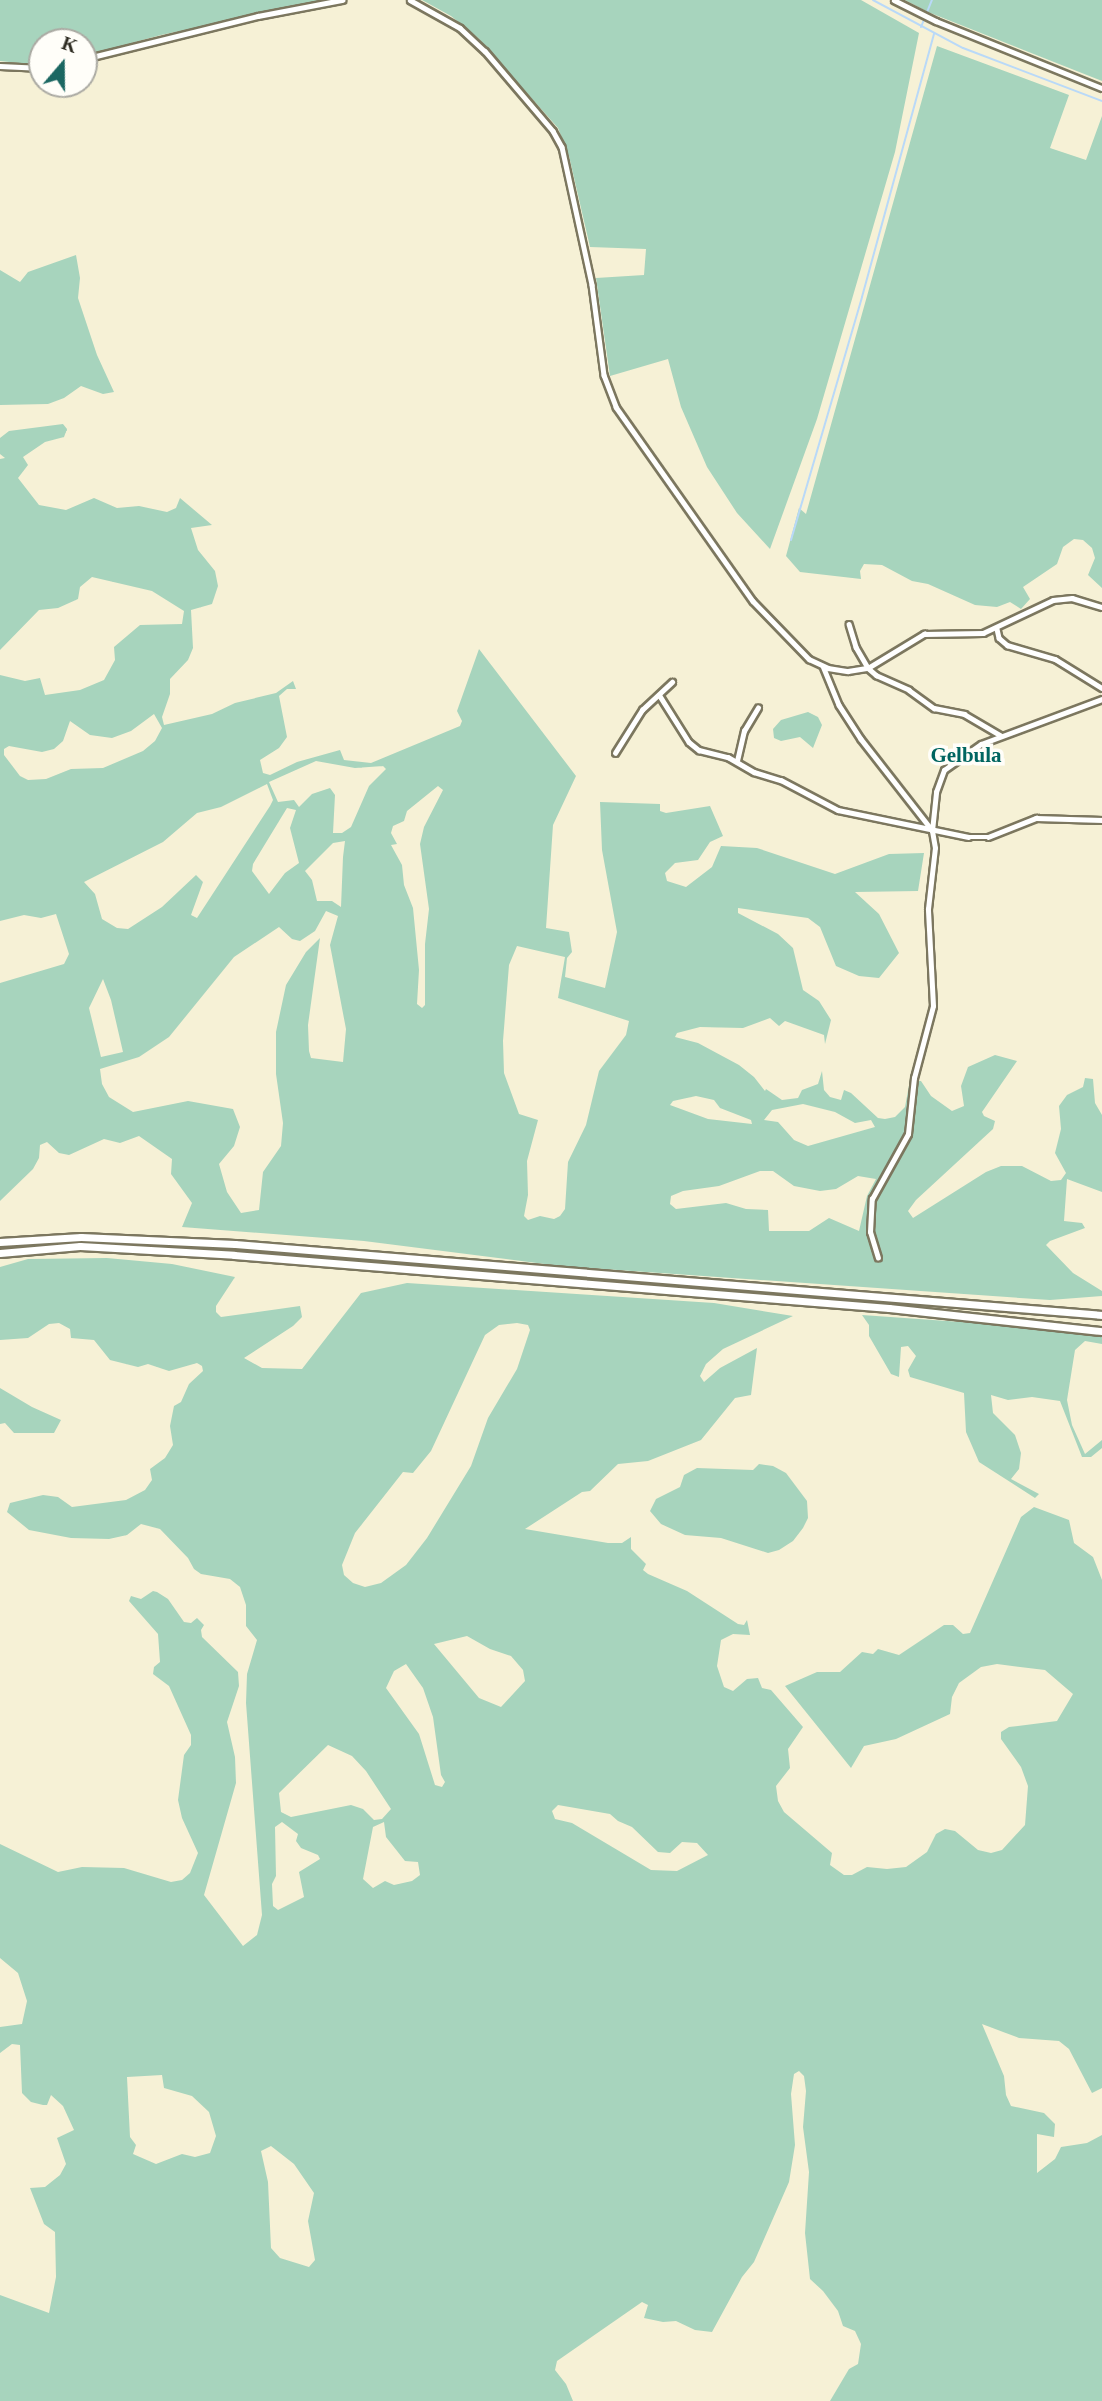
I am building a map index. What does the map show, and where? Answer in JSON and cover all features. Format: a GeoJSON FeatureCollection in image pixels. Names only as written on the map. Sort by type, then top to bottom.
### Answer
{"type":"FeatureCollection","features":[{"type":"Feature","properties":{"kind":"highway"},"geometry":{"type":"LineString","coordinates":[[0,1242],[80,1237],[235,1244],[1102,1315]]}},
{"type":"Feature","properties":{"kind":"highway"},"geometry":{"type":"LineString","coordinates":[[0,1253],[80,1246],[234,1255],[889,1308],[1102,1331]]}},
{"type":"Feature","properties":{"kind":"street"},"geometry":{"type":"LineString","coordinates":[[98,56],[258,16],[342,0]]}},
{"type":"Feature","properties":{"kind":"street"},"geometry":{"type":"LineString","coordinates":[[410,0],[460,28],[485,51],[553,131],[562,147],[592,285],[604,375],[616,407],[753,601],[789,642],[809,659],[848,671],[868,668],[924,634],[965,635],[997,629],[1054,600],[1072,597],[1102,607]]}},
{"type":"Feature","properties":{"kind":"street"},"geometry":{"type":"LineString","coordinates":[[894,0],[936,22],[1102,88]]}},
{"type":"Feature","properties":{"kind":"street"},"geometry":{"type":"LineString","coordinates":[[0,65],[28,67]]}},
{"type":"Feature","properties":{"kind":"street"},"geometry":{"type":"LineString","coordinates":[[849,624],[856,647],[868,668],[909,690],[934,708],[964,715],[1001,736]]}},
{"type":"Feature","properties":{"kind":"street"},"geometry":{"type":"LineString","coordinates":[[997,629],[999,638],[1007,645],[1055,659],[1102,688]]}},
{"type":"Feature","properties":{"kind":"street"},"geometry":{"type":"LineString","coordinates":[[822,665],[839,705],[861,739],[932,831]]}},
{"type":"Feature","properties":{"kind":"street"},"geometry":{"type":"LineString","coordinates":[[615,753],[642,710],[672,682]]}},
{"type":"Feature","properties":{"kind":"street"},"geometry":{"type":"LineString","coordinates":[[660,696],[689,742],[699,750],[782,780],[838,810],[968,837],[988,836],[1036,818],[1102,820]]}},
{"type":"Feature","properties":{"kind":"street"},"geometry":{"type":"LineString","coordinates":[[878,1258],[870,1232],[872,1199],[908,1134],[914,1078],[933,1006],[928,909],[935,848],[932,831],[936,792],[944,770],[981,744],[1102,699]]}},
{"type":"Feature","properties":{"kind":"street"},"geometry":{"type":"LineString","coordinates":[[737,762],[744,731],[758,708]]}},
{"type":"Feature","properties":{"kind":"green space"},"geometry":{"type":"Polygon","coordinates":[[[0,0],[327,0],[161,35],[98,52],[98,28],[28,28],[28,64],[0,61],[0,0]]]}},
{"type":"Feature","properties":{"kind":"green space"},"geometry":{"type":"Polygon","coordinates":[[[422,0],[861,0],[919,33],[895,152],[817,419],[770,549],[737,513],[707,467],[681,407],[668,359],[610,376],[596,278],[644,275],[646,249],[590,247],[569,156],[558,128],[478,38],[451,16],[422,0]]]}},
{"type":"Feature","properties":{"kind":"green space"},"geometry":{"type":"Polygon","coordinates":[[[905,0],[1102,0],[1102,81],[928,12],[905,0]]]}},
{"type":"Feature","properties":{"kind":"green space"},"geometry":{"type":"Polygon","coordinates":[[[937,46],[1069,95],[1050,148],[1086,160],[1102,116],[1102,588],[1088,575],[1095,558],[1092,548],[1083,540],[1074,539],[1063,547],[1057,564],[1023,587],[1030,599],[1021,609],[1010,602],[997,607],[975,605],[928,584],[912,581],[882,565],[864,564],[860,571],[861,579],[800,572],[786,556],[799,508],[806,514],[937,46]]]}},
{"type":"Feature","properties":{"kind":"green space"},"geometry":{"type":"Polygon","coordinates":[[[76,255],[80,278],[78,298],[97,355],[114,392],[103,394],[81,386],[64,398],[48,404],[0,405],[0,270],[20,282],[28,272],[76,255]]]}},
{"type":"Feature","properties":{"kind":"green space"},"geometry":{"type":"Polygon","coordinates":[[[63,424],[67,429],[64,437],[45,442],[23,457],[28,465],[18,478],[39,505],[66,510],[94,498],[117,508],[139,506],[167,512],[176,508],[180,498],[212,525],[191,528],[198,550],[215,571],[218,586],[212,604],[191,610],[193,648],[188,660],[170,679],[170,694],[162,717],[164,725],[212,714],[235,703],[276,693],[293,681],[296,689],[287,689],[279,696],[287,737],[279,748],[260,760],[263,773],[270,775],[297,762],[340,750],[344,760],[371,763],[460,726],[462,721],[457,711],[479,649],[576,776],[553,825],[546,928],[569,932],[572,952],[567,958],[565,977],[605,988],[617,932],[602,850],[600,802],[660,804],[660,811],[666,813],[710,806],[723,836],[710,842],[698,860],[675,863],[665,873],[667,881],[686,887],[712,867],[721,846],[757,848],[835,874],[889,854],[924,853],[918,891],[855,892],[879,914],[899,953],[879,978],[859,976],[836,966],[820,927],[808,918],[738,908],[738,913],[778,934],[793,948],[803,990],[819,1001],[831,1020],[825,1044],[824,1035],[785,1021],[779,1026],[770,1018],[743,1028],[700,1027],[677,1033],[675,1037],[698,1043],[739,1065],[754,1077],[765,1091],[766,1089],[782,1100],[798,1098],[802,1090],[818,1084],[822,1071],[824,1090],[830,1097],[841,1100],[844,1090],[851,1093],[878,1118],[885,1119],[895,1117],[905,1107],[910,1080],[921,1081],[931,1096],[952,1111],[964,1106],[961,1086],[968,1067],[995,1055],[1017,1061],[982,1112],[984,1116],[995,1121],[993,1129],[916,1200],[908,1211],[913,1218],[986,1172],[1001,1166],[1022,1166],[1051,1181],[1061,1180],[1066,1173],[1055,1153],[1061,1129],[1059,1106],[1067,1095],[1083,1087],[1085,1078],[1093,1079],[1095,1103],[1102,1115],[1102,1192],[1067,1179],[1064,1221],[1082,1223],[1085,1228],[1046,1245],[1073,1273],[1102,1291],[1102,1296],[1050,1300],[560,1266],[364,1241],[182,1227],[192,1203],[171,1174],[172,1159],[139,1136],[120,1143],[104,1139],[69,1155],[59,1153],[47,1142],[40,1145],[39,1158],[33,1169],[0,1201],[0,983],[64,964],[69,954],[56,914],[41,918],[24,915],[0,921],[0,675],[25,681],[40,678],[45,695],[80,690],[104,680],[115,660],[114,647],[140,625],[182,624],[184,611],[152,591],[92,577],[80,587],[78,599],[58,608],[39,610],[0,650],[0,459],[5,458],[0,454],[0,438],[9,431],[63,424]],[[154,714],[131,731],[112,738],[90,735],[70,721],[63,741],[54,749],[42,752],[9,746],[4,749],[4,755],[20,776],[28,780],[46,779],[71,769],[103,768],[143,751],[155,741],[162,728],[154,714]],[[316,761],[269,782],[278,802],[294,800],[299,807],[312,794],[330,788],[335,795],[333,833],[342,833],[351,827],[369,786],[386,769],[383,766],[355,768],[316,761]],[[267,784],[221,807],[197,813],[163,842],[84,882],[95,894],[102,919],[117,928],[128,929],[162,907],[196,875],[203,882],[191,915],[197,918],[270,806],[273,800],[267,784]],[[438,786],[407,811],[404,821],[393,826],[391,833],[397,844],[391,845],[402,865],[404,885],[413,908],[419,970],[417,1004],[422,1008],[425,1005],[425,944],[429,909],[420,844],[424,827],[443,790],[438,786]],[[287,808],[253,864],[252,871],[269,894],[285,873],[299,863],[290,828],[296,810],[287,808]],[[345,841],[333,843],[305,871],[312,880],[317,901],[332,901],[341,907],[345,841]],[[326,911],[315,931],[300,941],[292,939],[279,927],[234,957],[169,1037],[139,1057],[100,1069],[102,1084],[109,1097],[133,1112],[188,1101],[233,1109],[240,1127],[234,1146],[219,1164],[227,1192],[241,1213],[259,1210],[263,1172],[281,1146],[283,1123],[276,1074],[276,1032],[286,985],[306,952],[320,938],[308,1025],[309,1051],[311,1058],[343,1062],[346,1029],[330,945],[338,916],[326,911]],[[517,946],[509,965],[503,1041],[504,1073],[519,1114],[538,1120],[527,1161],[528,1195],[524,1216],[528,1220],[540,1216],[554,1219],[565,1209],[568,1162],[586,1125],[599,1071],[626,1035],[629,1021],[558,998],[565,957],[517,946]],[[103,979],[89,1008],[101,1057],[123,1052],[111,1000],[103,979]],[[696,1096],[673,1101],[670,1105],[708,1119],[752,1124],[751,1120],[720,1108],[714,1100],[696,1096]],[[803,1104],[772,1110],[764,1120],[778,1122],[794,1140],[808,1146],[875,1127],[871,1120],[855,1123],[835,1112],[803,1104]],[[760,1171],[719,1186],[683,1191],[671,1196],[670,1204],[676,1209],[726,1203],[746,1209],[768,1210],[769,1231],[809,1231],[829,1218],[859,1231],[867,1196],[876,1179],[858,1176],[836,1189],[820,1191],[794,1186],[773,1171],[760,1171]]]}},
{"type":"Feature","properties":{"kind":"green space"},"geometry":{"type":"Polygon","coordinates":[[[808,712],[818,717],[822,725],[813,748],[800,737],[781,741],[774,738],[773,729],[781,720],[808,712]]]}},
{"type":"Feature","properties":{"kind":"green space"},"geometry":{"type":"Polygon","coordinates":[[[107,1258],[172,1264],[235,1277],[216,1306],[216,1312],[221,1317],[300,1306],[302,1317],[293,1326],[244,1358],[262,1368],[302,1369],[361,1293],[407,1283],[714,1303],[793,1316],[723,1349],[706,1364],[700,1376],[704,1382],[720,1368],[757,1348],[751,1395],[735,1398],[701,1440],[648,1461],[618,1464],[590,1491],[582,1492],[525,1529],[608,1543],[622,1543],[631,1537],[631,1549],[646,1564],[643,1570],[648,1574],[687,1591],[738,1624],[744,1625],[747,1620],[750,1635],[733,1634],[721,1640],[717,1666],[724,1687],[733,1691],[747,1679],[758,1678],[762,1688],[771,1690],[803,1727],[788,1749],[790,1768],[776,1786],[778,1801],[784,1812],[832,1853],[830,1865],[844,1875],[852,1875],[867,1867],[906,1867],[927,1852],[936,1834],[945,1829],[955,1831],[978,1850],[991,1853],[1002,1850],[1025,1825],[1028,1786],[1021,1767],[1001,1739],[1001,1732],[1009,1727],[1057,1721],[1073,1694],[1045,1670],[997,1664],[981,1667],[959,1683],[952,1697],[950,1714],[896,1739],[864,1746],[851,1768],[785,1686],[817,1672],[840,1672],[862,1652],[873,1654],[878,1649],[899,1655],[944,1625],[953,1625],[963,1634],[970,1633],[1021,1517],[1034,1507],[1069,1520],[1074,1543],[1093,1557],[1102,1580],[1102,2088],[1092,2093],[1069,2049],[1059,2041],[1019,2038],[982,2024],[1004,2076],[1006,2095],[1011,2106],[1044,2113],[1055,2124],[1054,2137],[1037,2134],[1037,2173],[1055,2159],[1061,2147],[1087,2143],[1102,2135],[1102,2401],[830,2401],[849,2369],[858,2364],[861,2344],[855,2331],[843,2326],[838,2311],[810,2279],[805,2233],[809,2172],[803,2127],[806,2091],[804,2076],[799,2071],[794,2074],[791,2094],[795,2145],[789,2182],[754,2262],[742,2277],[712,2332],[695,2330],[676,2321],[663,2322],[644,2318],[648,2305],[642,2302],[557,2361],[555,2370],[566,2384],[573,2401],[0,2401],[0,2295],[49,2313],[56,2277],[55,2232],[44,2224],[30,2188],[45,2187],[60,2175],[66,2164],[57,2138],[74,2130],[63,2106],[51,2095],[47,2105],[43,2105],[31,2102],[22,2093],[20,2045],[12,2044],[0,2053],[0,2027],[22,2024],[27,2001],[18,1973],[0,1958],[0,1844],[58,1872],[82,1867],[124,1868],[171,1882],[182,1880],[190,1873],[198,1853],[182,1818],[178,1800],[184,1755],[191,1745],[191,1735],[169,1686],[153,1674],[154,1667],[160,1662],[158,1634],[129,1601],[131,1596],[141,1599],[153,1591],[157,1592],[168,1599],[184,1622],[191,1623],[197,1618],[204,1625],[201,1630],[202,1637],[238,1672],[239,1686],[227,1722],[235,1757],[236,1783],[204,1895],[243,1946],[257,1935],[262,1915],[246,1703],[247,1674],[257,1640],[246,1626],[246,1605],[240,1587],[230,1579],[201,1574],[194,1569],[188,1558],[160,1529],[141,1524],[127,1535],[109,1539],[71,1538],[29,1530],[7,1512],[10,1503],[43,1495],[58,1497],[72,1507],[126,1500],[145,1490],[152,1480],[150,1469],[165,1458],[173,1445],[170,1426],[174,1406],[181,1402],[189,1384],[203,1371],[202,1366],[197,1363],[169,1371],[148,1364],[138,1367],[110,1360],[94,1340],[71,1338],[70,1329],[59,1323],[49,1324],[28,1338],[0,1340],[0,1267],[28,1259],[107,1258]],[[517,1323],[499,1325],[485,1335],[431,1451],[413,1473],[403,1472],[355,1533],[342,1565],[344,1575],[353,1583],[365,1587],[381,1583],[406,1565],[427,1538],[471,1466],[488,1418],[517,1369],[530,1330],[528,1325],[517,1323]],[[467,1636],[434,1644],[479,1698],[501,1707],[525,1681],[523,1670],[511,1656],[490,1649],[467,1636]],[[406,1664],[394,1671],[386,1688],[419,1734],[435,1785],[442,1787],[445,1782],[441,1775],[433,1717],[423,1688],[406,1664]],[[328,1745],[279,1793],[281,1812],[291,1817],[351,1805],[363,1809],[374,1820],[382,1819],[391,1809],[366,1771],[352,1756],[328,1745]],[[558,1805],[552,1811],[555,1819],[572,1823],[651,1870],[677,1871],[708,1855],[697,1843],[682,1842],[670,1853],[658,1852],[632,1827],[610,1814],[558,1805]],[[282,1822],[275,1827],[276,1876],[272,1884],[273,1906],[278,1910],[304,1897],[299,1872],[320,1859],[318,1855],[301,1848],[296,1841],[298,1834],[282,1822]],[[384,1822],[373,1827],[363,1879],[373,1888],[385,1881],[394,1885],[412,1881],[420,1875],[418,1862],[405,1861],[386,1837],[384,1822]],[[162,2075],[127,2077],[130,2137],[136,2145],[133,2154],[156,2164],[182,2154],[195,2157],[210,2153],[216,2136],[209,2112],[192,2096],[164,2088],[162,2075]],[[271,2146],[261,2151],[268,2182],[271,2248],[280,2258],[309,2267],[315,2260],[308,2221],[314,2193],[294,2164],[271,2146]]]}},
{"type":"Feature","properties":{"kind":"green space"},"geometry":{"type":"Polygon","coordinates":[[[862,1315],[1102,1332],[1102,1344],[1085,1341],[1075,1350],[1067,1400],[1072,1425],[1085,1454],[1102,1440],[1102,1448],[1091,1457],[1082,1457],[1060,1401],[1032,1397],[1008,1400],[991,1395],[993,1413],[1015,1435],[1021,1453],[1019,1469],[1011,1479],[1039,1494],[1035,1498],[979,1462],[966,1432],[964,1393],[910,1377],[908,1370],[916,1356],[908,1346],[901,1347],[899,1377],[891,1374],[869,1336],[869,1325],[862,1315]]]}},
{"type":"Feature","properties":{"kind":"green space"},"geometry":{"type":"Polygon","coordinates":[[[0,1388],[61,1420],[54,1433],[14,1433],[5,1423],[0,1424],[0,1388]]]}},
{"type":"Feature","properties":{"kind":"green space"},"geometry":{"type":"Polygon","coordinates":[[[759,1464],[773,1466],[786,1473],[807,1501],[808,1518],[803,1528],[793,1541],[779,1550],[768,1553],[721,1538],[685,1535],[661,1524],[650,1511],[656,1499],[680,1487],[684,1475],[697,1468],[753,1470],[759,1464]]]}},
{"type":"Feature","properties":{"kind":"waterway"},"geometry":{"type":"LineString","coordinates":[[873,0],[963,48],[1102,101]]}},
{"type":"Feature","properties":{"kind":"waterway"},"geometry":{"type":"LineString","coordinates":[[921,27],[932,0]]}},
{"type":"Feature","properties":{"kind":"waterway"},"geometry":{"type":"LineString","coordinates":[[791,540],[862,297],[934,34]]}},
{"type":"Feature","properties":{"kind":"district","name":"Gelbula"},"geometry":{"type":"Point","coordinates":[966,755]}}]}
